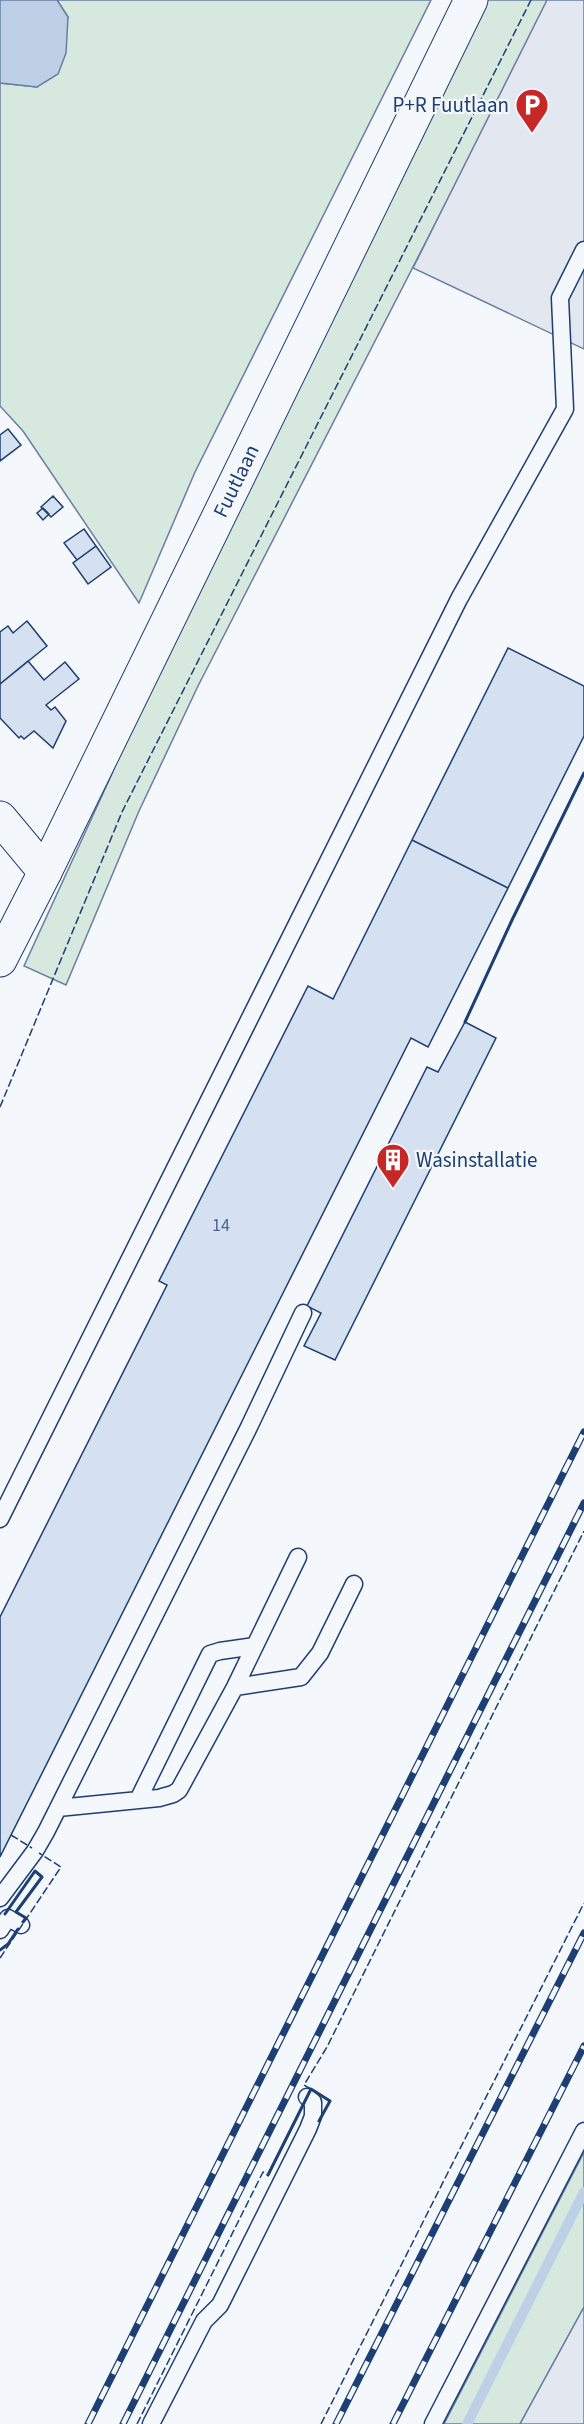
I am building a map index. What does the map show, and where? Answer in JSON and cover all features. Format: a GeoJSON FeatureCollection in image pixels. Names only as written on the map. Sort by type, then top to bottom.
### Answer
{"type":"FeatureCollection","features":[{"type":"Feature","properties":{"kind":"street","name":"Fuutlaan"},"geometry":{"type":"LineString","coordinates":[[0,960],[471,0]]}},
{"type":"Feature","properties":{"kind":"street"},"geometry":{"type":"LineString","coordinates":[[0,818],[45,872]]}},
{"type":"Feature","properties":{"kind":"lane"},"geometry":{"type":"LineString","coordinates":[[0,1519],[459,599],[565,410],[560,298],[584,250]]}},
{"type":"Feature","properties":{"kind":"lane"},"geometry":{"type":"LineString","coordinates":[[0,1898],[35,1851],[249,1427],[303,1313]]}},
{"type":"Feature","properties":{"kind":"lane"},"geometry":{"type":"LineString","coordinates":[[57,1808],[167,1796],[180,1788],[235,1687],[298,1557]]}},
{"type":"Feature","properties":{"kind":"lane"},"geometry":{"type":"LineString","coordinates":[[235,1687],[301,1677],[320,1653],[354,1584]]}},
{"type":"Feature","properties":{"kind":"lane"},"geometry":{"type":"LineString","coordinates":[[138,1800],[210,1654],[255,1646]]}},
{"type":"Feature","properties":{"kind":"lane"},"geometry":{"type":"LineString","coordinates":[[0,1930],[8,1918],[21,1925]]}},
{"type":"Feature","properties":{"kind":"lane"},"geometry":{"type":"LineString","coordinates":[[151,2424],[204,2321],[220,2305],[308,2129],[314,2109],[313,2102],[307,2097]]}},
{"type":"Feature","properties":{"kind":"lane"},"geometry":{"type":"LineString","coordinates":[[433,2424],[584,2131]]}},
{"type":"Feature","properties":{"kind":"shaded area"},"geometry":{"type":"Polygon","coordinates":[[[57,0],[431,0],[195,472],[139,603],[23,431],[0,406],[0,83],[37,87],[68,17],[57,0]]]}},
{"type":"Feature","properties":{"kind":"shaded area"},"geometry":{"type":"Polygon","coordinates":[[[481,0],[550,0],[198,686],[139,811],[66,985],[24,966],[111,776],[153,675],[481,0]]]}},
{"type":"Feature","properties":{"kind":"shaded area","name":"P+R Fuutlaan"},"geometry":{"type":"Polygon","coordinates":[[[547,0],[584,0],[584,349],[413,268],[547,0]]]}},
{"type":"Feature","properties":{"kind":"shaded area"},"geometry":{"type":"Polygon","coordinates":[[[584,2152],[584,2307],[520,2424],[444,2424],[584,2152]]]}},
{"type":"Feature","properties":{"kind":"shaded area"},"geometry":{"type":"Polygon","coordinates":[[[584,2307],[584,2424],[520,2424],[584,2307]]]}},
{"type":"Feature","properties":{"kind":"water"},"geometry":{"type":"Polygon","coordinates":[[[0,0],[57,0],[68,17],[66,53],[58,74],[37,87],[0,83],[0,0]]]}},
{"type":"Feature","properties":{"kind":"building"},"geometry":{"type":"Polygon","coordinates":[[[8,429],[21,445],[0,461],[0,435],[8,429]]]}},
{"type":"Feature","properties":{"kind":"building"},"geometry":{"type":"Polygon","coordinates":[[[53,496],[63,507],[51,517],[41,507],[53,496]]]}},
{"type":"Feature","properties":{"kind":"building"},"geometry":{"type":"Polygon","coordinates":[[[43,508],[49,514],[43,520],[37,513],[43,508]]]}},
{"type":"Feature","properties":{"kind":"building"},"geometry":{"type":"Polygon","coordinates":[[[84,529],[96,546],[77,560],[64,543],[84,529]]]}},
{"type":"Feature","properties":{"kind":"building"},"geometry":{"type":"Polygon","coordinates":[[[96,546],[111,567],[88,584],[73,563],[96,546]]]}},
{"type":"Feature","properties":{"kind":"building"},"geometry":{"type":"Polygon","coordinates":[[[27,621],[47,646],[0,684],[0,632],[8,626],[13,633],[27,621]]]}},
{"type":"Feature","properties":{"kind":"building"},"geometry":{"type":"Polygon","coordinates":[[[508,648],[584,686],[584,736],[508,888],[412,840],[508,648]]]}},
{"type":"Feature","properties":{"kind":"building"},"geometry":{"type":"Polygon","coordinates":[[[28,661],[44,680],[65,662],[79,679],[46,705],[51,710],[55,707],[66,721],[53,748],[34,731],[24,739],[21,736],[19,738],[0,718],[0,684],[28,661]]]}},
{"type":"Feature","properties":{"kind":"building"},"geometry":{"type":"Polygon","coordinates":[[[412,840],[508,888],[428,1047],[411,1038],[0,1857],[0,1617],[167,1285],[159,1281],[308,986],[333,999],[412,840]]]}},
{"type":"Feature","properties":{"kind":"building","name":"Wasinstallatie"},"geometry":{"type":"Polygon","coordinates":[[[465,1022],[496,1038],[335,1360],[304,1346],[321,1313],[307,1306],[427,1067],[438,1072],[465,1022]]]}},
{"type":"Feature","properties":{"kind":"waterway"},"geometry":{"type":"LineString","coordinates":[[467,2424],[584,2192]]}},
{"type":"Feature","properties":{"kind":"railway"},"geometry":{"type":"LineString","coordinates":[[88,2424],[584,1432]]}},
{"type":"Feature","properties":{"kind":"railway"},"geometry":{"type":"LineString","coordinates":[[123,2424],[584,1503]]}},
{"type":"Feature","properties":{"kind":"railway"},"geometry":{"type":"LineString","coordinates":[[336,2424],[584,1933]]}},
{"type":"Feature","properties":{"kind":"railway"},"geometry":{"type":"LineString","coordinates":[[393,2424],[584,2046]]}},
{"type":"Feature","properties":{"kind":"fence"},"geometry":{"type":"LineString","coordinates":[[0,1107],[122,812],[531,0]]}},
{"type":"Feature","properties":{"kind":"fence"},"geometry":{"type":"LineString","coordinates":[[311,2089],[304,2085],[327,2047],[584,1531]]}},
{"type":"Feature","properties":{"kind":"fence"},"geometry":{"type":"LineString","coordinates":[[11,1835],[32,1848]]}},
{"type":"Feature","properties":{"kind":"fence"},"geometry":{"type":"LineString","coordinates":[[0,1958],[61,1867],[39,1853]]}},
{"type":"Feature","properties":{"kind":"fence"},"geometry":{"type":"LineString","coordinates":[[321,2424],[584,1903]]}},
{"type":"Feature","properties":{"kind":"fence"},"geometry":{"type":"LineString","coordinates":[[137,2424],[263,2172],[268,2175]]}},
{"type":"Feature","properties":{"kind":"wall"},"geometry":{"type":"LineString","coordinates":[[465,1022],[584,773]]}},
{"type":"Feature","properties":{"kind":"wall"},"geometry":{"type":"LineString","coordinates":[[5,1914],[35,1871],[42,1877],[16,1912],[26,1918],[23,1922]]}},
{"type":"Feature","properties":{"kind":"wall"},"geometry":{"type":"LineString","coordinates":[[0,1950],[8,1944],[18,1929]]}},
{"type":"Feature","properties":{"kind":"wall"},"geometry":{"type":"LineString","coordinates":[[268,2175],[311,2089],[330,2101],[319,2121]]}},
{"type":"Feature","properties":{"kind":"place","name":"P+R Fuutlaan"},"geometry":{"type":"Point","coordinates":[532,134]}},
{"type":"Feature","properties":{"kind":"place","name":"Wasinstallatie"},"geometry":{"type":"Point","coordinates":[393,1189]}}]}
